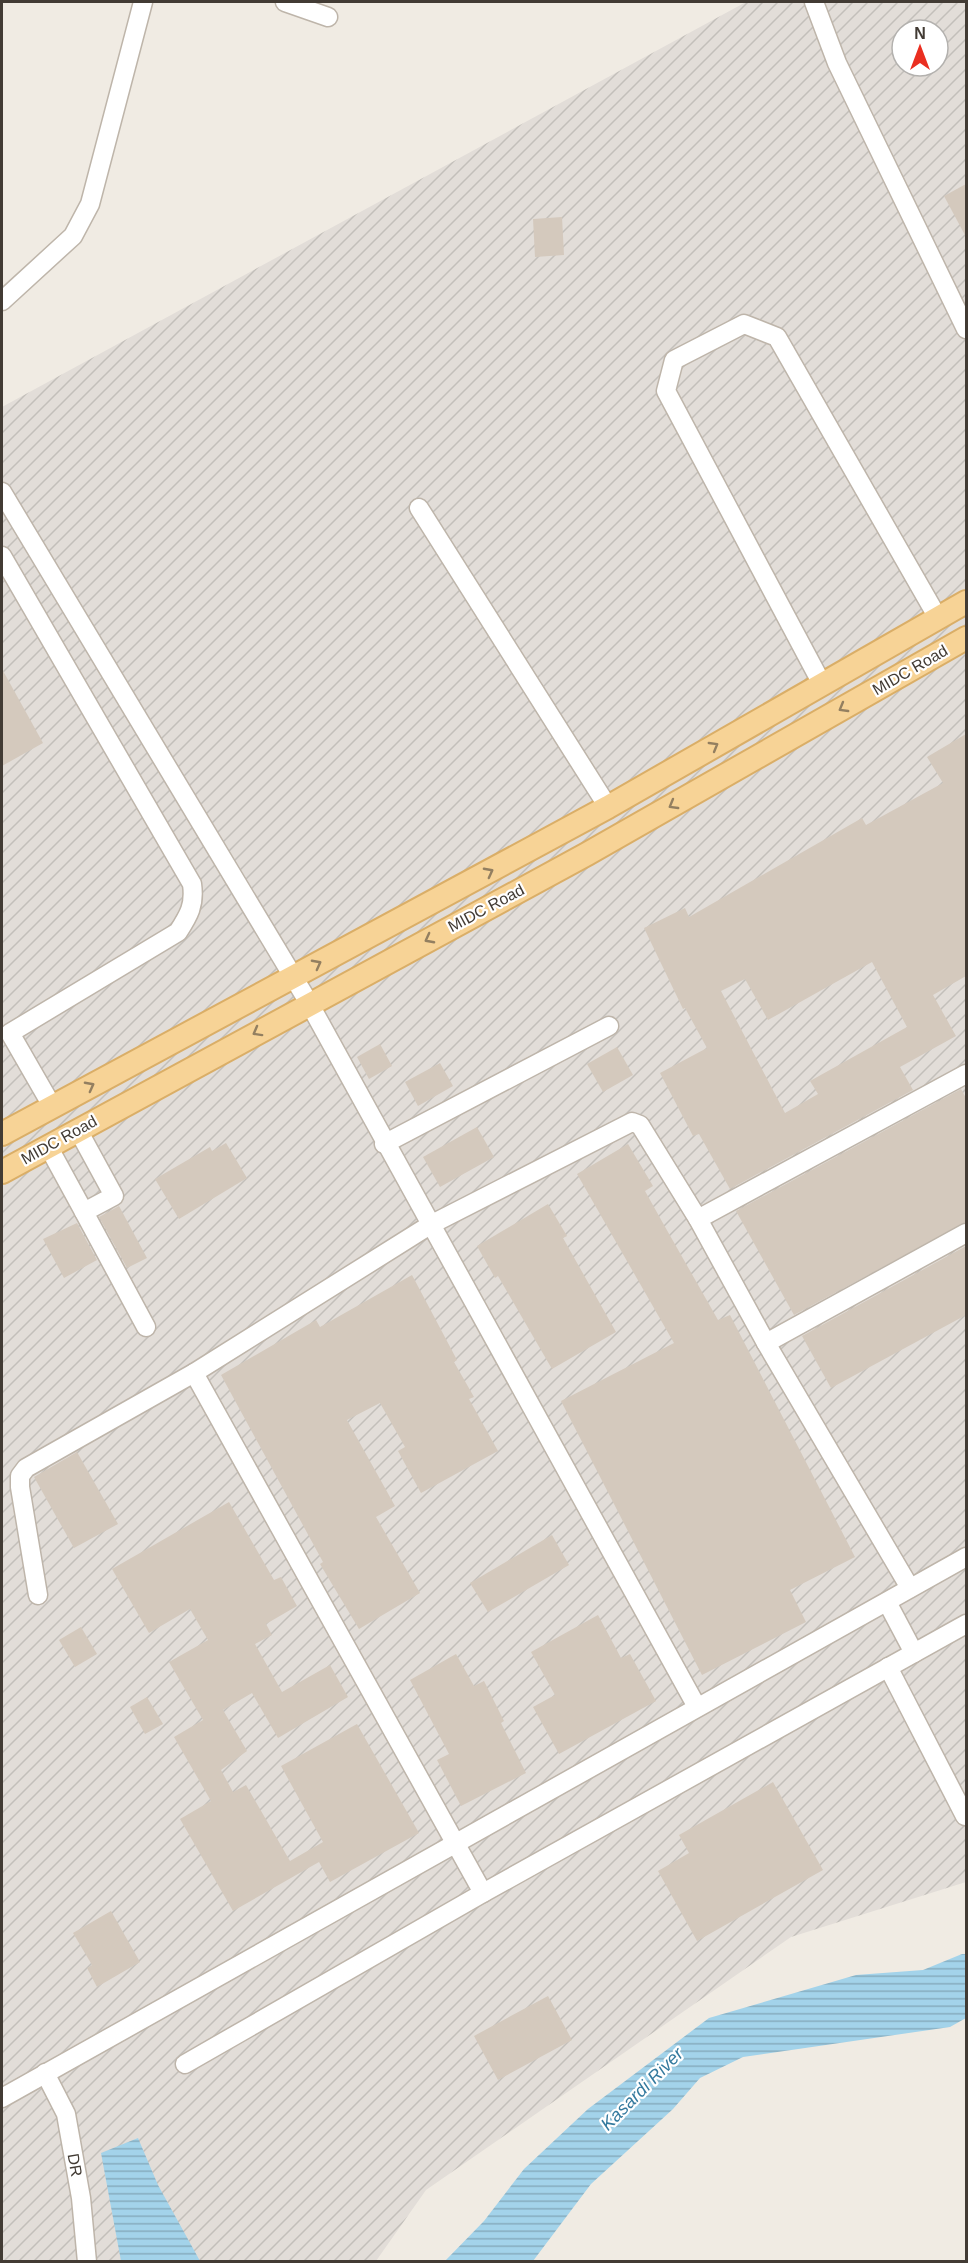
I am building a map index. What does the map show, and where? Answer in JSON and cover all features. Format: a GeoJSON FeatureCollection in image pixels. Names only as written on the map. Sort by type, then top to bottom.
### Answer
{"type":"FeatureCollection","features":[{"type":"Feature","properties":{"kind":"main road","name":"MIDC Road"},"geometry":{"type":"LineString","coordinates":[[2,1134],[608,807],[966,602]]}},
{"type":"Feature","properties":{"kind":"main road","name":"MIDC Road"},"geometry":{"type":"LineString","coordinates":[[2,1172],[587,855],[966,638]]}},
{"type":"Feature","properties":{"kind":"street"},"geometry":{"type":"LineString","coordinates":[[2,301],[73,236],[90,204],[143,2]]}},
{"type":"Feature","properties":{"kind":"street"},"geometry":{"type":"LineString","coordinates":[[285,2],[328,17]]}},
{"type":"Feature","properties":{"kind":"street"},"geometry":{"type":"LineString","coordinates":[[814,2],[837,63],[966,329]]}},
{"type":"Feature","properties":{"kind":"street"},"geometry":{"type":"LineString","coordinates":[[822,684],[666,391],[674,360],[744,324],[777,337],[938,618]]}},
{"type":"Feature","properties":{"kind":"street"},"geometry":{"type":"LineString","coordinates":[[2,492],[309,1004],[384,1144],[698,1707]]}},
{"type":"Feature","properties":{"kind":"street"},"geometry":{"type":"LineString","coordinates":[[419,508],[608,807]]}},
{"type":"Feature","properties":{"kind":"street"},"geometry":{"type":"LineString","coordinates":[[2,556],[192,884],[194,900],[178,932],[6,1026],[52,1106]]}},
{"type":"Feature","properties":{"kind":"street"},"geometry":{"type":"LineString","coordinates":[[384,1144],[609,1026]]}},
{"type":"Feature","properties":{"kind":"street"},"geometry":{"type":"LineString","coordinates":[[698,1219],[966,1074]]}},
{"type":"Feature","properties":{"kind":"street"},"geometry":{"type":"LineString","coordinates":[[38,1595],[20,1487],[20,1476],[26,1468],[194,1373],[430,1225],[632,1122],[640,1125],[698,1219],[766,1344],[910,1588]]}},
{"type":"Feature","properties":{"kind":"street"},"geometry":{"type":"LineString","coordinates":[[78,1130],[114,1196],[84,1212]]}},
{"type":"Feature","properties":{"kind":"street"},"geometry":{"type":"LineString","coordinates":[[48,1146],[146,1327]]}},
{"type":"Feature","properties":{"kind":"street"},"geometry":{"type":"LineString","coordinates":[[766,1344],[966,1233]]}},
{"type":"Feature","properties":{"kind":"street"},"geometry":{"type":"LineString","coordinates":[[194,1373],[483,1893]]}},
{"type":"Feature","properties":{"kind":"street"},"geometry":{"type":"LineString","coordinates":[[2,2098],[966,1557]]}},
{"type":"Feature","properties":{"kind":"street"},"geometry":{"type":"LineString","coordinates":[[887,1602],[914,1653]]}},
{"type":"Feature","properties":{"kind":"street"},"geometry":{"type":"LineString","coordinates":[[185,2064],[483,1893],[966,1624]]}},
{"type":"Feature","properties":{"kind":"street"},"geometry":{"type":"LineString","coordinates":[[888,1667],[965,1816]]}},
{"type":"Feature","properties":{"kind":"street","name":"DR"},"geometry":{"type":"LineString","coordinates":[[45,2073],[66,2114],[81,2198],[87,2262]]}},
{"type":"Feature","properties":{"kind":"shaded area"},"geometry":{"type":"Polygon","coordinates":[[[746,2],[966,2],[966,1882],[791,1937],[426,2190],[376,2261],[2,2262],[2,407],[746,2]]]}},
{"type":"Feature","properties":{"kind":"water","name":"Kasardi River"},"geometry":{"type":"Polygon","coordinates":[[[966,1954],[966,2018],[950,2027],[743,2057],[700,2078],[673,2109],[591,2184],[533,2261],[445,2261],[484,2221],[524,2169],[588,2109],[709,2018],[856,1975],[923,1970],[966,1954]]]}},
{"type":"Feature","properties":{"kind":"water"},"geometry":{"type":"Polygon","coordinates":[[[138,2138],[158,2185],[200,2261],[121,2261],[101,2153],[138,2138]]]}},
{"type":"Feature","properties":{"kind":"building"},"geometry":{"type":"Polygon","coordinates":[[[966,184],[966,237],[944,196],[966,184]]]}},
{"type":"Feature","properties":{"kind":"building"},"geometry":{"type":"Polygon","coordinates":[[[562,217],[564,255],[535,257],[533,219],[562,217]]]}},
{"type":"Feature","properties":{"kind":"building"},"geometry":{"type":"Polygon","coordinates":[[[2,669],[43,743],[2,766],[2,669]]]}},
{"type":"Feature","properties":{"kind":"building"},"geometry":{"type":"Polygon","coordinates":[[[966,734],[966,976],[933,995],[956,1036],[900,1067],[913,1090],[730,1189],[699,1134],[693,1136],[660,1073],[707,1048],[685,1008],[683,1009],[644,928],[685,908],[689,917],[862,818],[866,825],[943,783],[927,757],[966,734]],[[872,962],[768,1020],[745,979],[721,991],[785,1113],[818,1094],[810,1081],[907,1027],[872,962]]]}},
{"type":"Feature","properties":{"kind":"building"},"geometry":{"type":"Polygon","coordinates":[[[380,1044],[392,1066],[369,1079],[357,1057],[380,1044]]]}},
{"type":"Feature","properties":{"kind":"building"},"geometry":{"type":"Polygon","coordinates":[[[617,1047],[633,1075],[603,1092],[587,1064],[617,1047]]]}},
{"type":"Feature","properties":{"kind":"building"},"geometry":{"type":"Polygon","coordinates":[[[440,1063],[453,1086],[418,1106],[405,1082],[440,1063]]]}},
{"type":"Feature","properties":{"kind":"building"},"geometry":{"type":"Polygon","coordinates":[[[961,1089],[966,1098],[966,1222],[794,1315],[736,1211],[961,1089]]]}},
{"type":"Feature","properties":{"kind":"building"},"geometry":{"type":"Polygon","coordinates":[[[477,1127],[494,1157],[440,1187],[423,1157],[477,1127]]]}},
{"type":"Feature","properties":{"kind":"building"},"geometry":{"type":"Polygon","coordinates":[[[226,1143],[247,1178],[179,1219],[155,1179],[210,1147],[212,1151],[226,1143]]]}},
{"type":"Feature","properties":{"kind":"building"},"geometry":{"type":"Polygon","coordinates":[[[628,1144],[653,1186],[645,1191],[718,1320],[730,1315],[855,1557],[790,1590],[806,1622],[702,1675],[561,1401],[674,1343],[577,1174],[628,1144]]]}},
{"type":"Feature","properties":{"kind":"building"},"geometry":{"type":"Polygon","coordinates":[[[548,1204],[567,1236],[563,1238],[616,1332],[552,1369],[498,1276],[495,1278],[477,1246],[548,1204]]]}},
{"type":"Feature","properties":{"kind":"building"},"geometry":{"type":"Polygon","coordinates":[[[119,1206],[147,1258],[127,1268],[99,1217],[119,1206]]]}},
{"type":"Feature","properties":{"kind":"building"},"geometry":{"type":"Polygon","coordinates":[[[77,1223],[97,1260],[64,1278],[43,1239],[77,1223]]]}},
{"type":"Feature","properties":{"kind":"building"},"geometry":{"type":"Polygon","coordinates":[[[966,1246],[966,1315],[831,1388],[802,1336],[966,1246]]]}},
{"type":"Feature","properties":{"kind":"building"},"geometry":{"type":"Polygon","coordinates":[[[412,1275],[457,1360],[454,1362],[474,1397],[469,1399],[498,1451],[421,1493],[398,1451],[405,1447],[380,1403],[347,1420],[395,1506],[376,1517],[420,1593],[359,1629],[320,1564],[323,1562],[221,1375],[316,1320],[320,1327],[412,1275]]]}},
{"type":"Feature","properties":{"kind":"building"},"geometry":{"type":"Polygon","coordinates":[[[77,1452],[118,1524],[74,1548],[34,1477],[77,1452]]]}},
{"type":"Feature","properties":{"kind":"building"},"geometry":{"type":"Polygon","coordinates":[[[229,1502],[274,1580],[281,1577],[297,1606],[266,1624],[272,1635],[255,1644],[282,1692],[330,1665],[348,1697],[278,1738],[252,1693],[223,1710],[247,1751],[221,1770],[233,1792],[246,1785],[290,1861],[323,1842],[281,1766],[357,1724],[419,1833],[330,1882],[319,1862],[233,1911],[180,1819],[211,1801],[174,1737],[203,1720],[169,1662],[208,1640],[190,1609],[149,1633],[112,1569],[229,1502]]]}},
{"type":"Feature","properties":{"kind":"building"},"geometry":{"type":"Polygon","coordinates":[[[552,1535],[569,1565],[488,1612],[470,1583],[552,1535]]]}},
{"type":"Feature","properties":{"kind":"building"},"geometry":{"type":"Polygon","coordinates":[[[598,1615],[621,1658],[630,1654],[656,1701],[559,1754],[533,1707],[555,1695],[531,1652],[598,1615]]]}},
{"type":"Feature","properties":{"kind":"building"},"geometry":{"type":"Polygon","coordinates":[[[81,1627],[97,1654],[75,1667],[59,1640],[81,1627]]]}},
{"type":"Feature","properties":{"kind":"building"},"geometry":{"type":"Polygon","coordinates":[[[456,1654],[474,1686],[484,1681],[504,1721],[501,1723],[526,1773],[461,1806],[437,1760],[449,1754],[410,1680],[456,1654]]]}},
{"type":"Feature","properties":{"kind":"building"},"geometry":{"type":"Polygon","coordinates":[[[147,1697],[163,1724],[145,1734],[130,1707],[147,1697]]]}},
{"type":"Feature","properties":{"kind":"building"},"geometry":{"type":"Polygon","coordinates":[[[773,1782],[823,1870],[697,1941],[658,1871],[689,1853],[679,1835],[773,1782]]]}},
{"type":"Feature","properties":{"kind":"building"},"geometry":{"type":"Polygon","coordinates":[[[111,1911],[140,1962],[97,1987],[87,1968],[92,1965],[73,1933],[111,1911]]]}},
{"type":"Feature","properties":{"kind":"building"},"geometry":{"type":"Polygon","coordinates":[[[548,1996],[572,2040],[498,2080],[474,2036],[548,1996]]]}}]}
